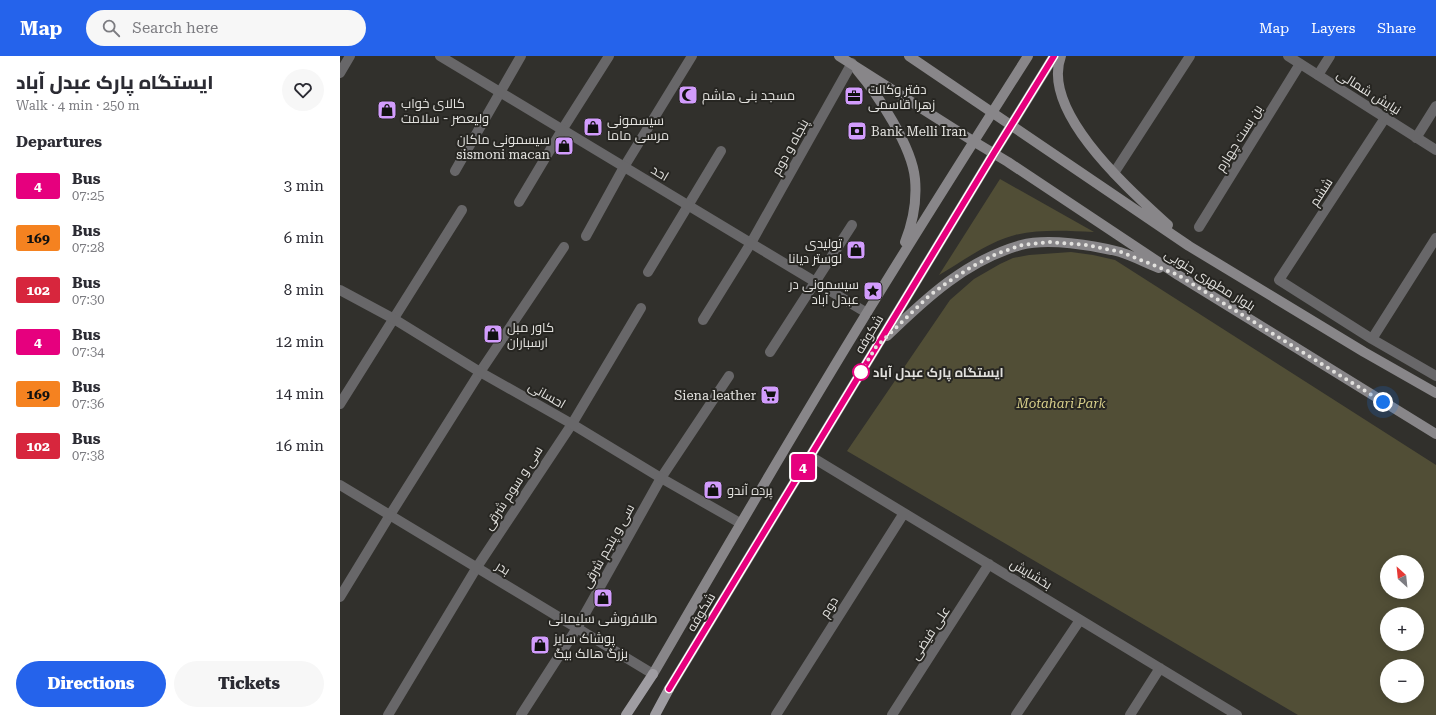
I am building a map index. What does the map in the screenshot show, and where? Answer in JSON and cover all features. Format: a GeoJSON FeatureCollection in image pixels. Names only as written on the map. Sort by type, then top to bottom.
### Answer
{"type":"FeatureCollection","features":[{"type":"Feature","properties":{"kind":"main road","name":"بلوار مطهری جنوبی"},"geometry":{"type":"LineString","coordinates":[[839,56],[994,153],[1178,275],[1436,434]]}},
{"type":"Feature","properties":{"kind":"main road","name":"بلوار مطهری جنوبی"},"geometry":{"type":"LineString","coordinates":[[909,56],[1189,246],[1364,352],[1436,393]]}},
{"type":"Feature","properties":{"kind":"main road","name":"شکوفه"},"geometry":{"type":"LineString","coordinates":[[653,674],[740,523],[890,275],[973,141],[1028,56]]}},
{"type":"Feature","properties":{"kind":"main road","name":"شکوفه"},"geometry":{"type":"LineString","coordinates":[[655,715],[669,689],[810,456],[1054,56]]}},
{"type":"Feature","properties":{"kind":"main road"},"geometry":{"type":"LineString","coordinates":[[1061,56],[1058,76],[1059,91],[1083,136],[1114,173],[1189,246]]}},
{"type":"Feature","properties":{"kind":"main road"},"geometry":{"type":"LineString","coordinates":[[852,63],[865,80],[895,127],[908,151],[915,178],[915,206],[910,231],[890,275]]}},
{"type":"Feature","properties":{"kind":"main road"},"geometry":{"type":"LineString","coordinates":[[876,347],[929,296],[948,282],[973,266],[996,254],[1022,245],[1049,242],[1087,245],[1121,252],[1178,275]]}},
{"type":"Feature","properties":{"kind":"main road"},"geometry":{"type":"LineString","coordinates":[[626,715],[653,674]]}},
{"type":"Feature","properties":{"kind":"street"},"geometry":{"type":"LineString","coordinates":[[340,73],[350,56]]}},
{"type":"Feature","properties":{"kind":"street","name":"احد"},"geometry":{"type":"LineString","coordinates":[[440,56],[867,313]]}},
{"type":"Feature","properties":{"kind":"street"},"geometry":{"type":"LineString","coordinates":[[455,170],[521,56]]}},
{"type":"Feature","properties":{"kind":"street"},"geometry":{"type":"LineString","coordinates":[[519,202],[609,56]]}},
{"type":"Feature","properties":{"kind":"street"},"geometry":{"type":"LineString","coordinates":[[586,236],[624,166],[692,56]]}},
{"type":"Feature","properties":{"kind":"street"},"geometry":{"type":"LineString","coordinates":[[1114,173],[1190,56]]}},
{"type":"Feature","properties":{"kind":"street","name":"نیایش شمالی"},"geometry":{"type":"LineString","coordinates":[[1288,56],[1436,150]]}},
{"type":"Feature","properties":{"kind":"street"},"geometry":{"type":"LineString","coordinates":[[1318,75],[1330,56]]}},
{"type":"Feature","properties":{"kind":"street","name":"پنجاه و دوم"},"geometry":{"type":"LineString","coordinates":[[703,320],[751,243],[852,63]]}},
{"type":"Feature","properties":{"kind":"street","name":"بن بست چهارم"},"geometry":{"type":"LineString","coordinates":[[1199,227],[1300,64]]}},
{"type":"Feature","properties":{"kind":"street"},"geometry":{"type":"LineString","coordinates":[[1416,138],[1436,106]]}},
{"type":"Feature","properties":{"kind":"street","name":"ششم"},"geometry":{"type":"LineString","coordinates":[[1372,339],[1279,280],[1385,118]]}},
{"type":"Feature","properties":{"kind":"street"},"geometry":{"type":"LineString","coordinates":[[648,272],[721,151]]}},
{"type":"Feature","properties":{"kind":"street"},"geometry":{"type":"LineString","coordinates":[[340,404],[462,210]]}},
{"type":"Feature","properties":{"kind":"street"},"geometry":{"type":"LineString","coordinates":[[770,352],[852,225]]}},
{"type":"Feature","properties":{"kind":"street"},"geometry":{"type":"LineString","coordinates":[[1436,238],[1372,339],[1436,376]]}},
{"type":"Feature","properties":{"kind":"street"},"geometry":{"type":"LineString","coordinates":[[340,597],[480,372],[564,247]]}},
{"type":"Feature","properties":{"kind":"street","name":"احسانی"},"geometry":{"type":"LineString","coordinates":[[340,290],[394,319],[480,372],[572,424],[661,478],[740,523]]}},
{"type":"Feature","properties":{"kind":"street","name":"سی و سوم شرقی"},"geometry":{"type":"LineString","coordinates":[[388,715],[477,568],[572,424],[641,308]]}},
{"type":"Feature","properties":{"kind":"street","name":"سی و پنجم شرقی"},"geometry":{"type":"LineString","coordinates":[[521,715],[577,628],[661,478],[728,376]]}},
{"type":"Feature","properties":{"kind":"street","name":"بخشایش"},"geometry":{"type":"LineString","coordinates":[[810,456],[1237,715]]}},
{"type":"Feature","properties":{"kind":"street","name":"بدر"},"geometry":{"type":"LineString","coordinates":[[340,485],[653,674]]}},
{"type":"Feature","properties":{"kind":"street","name":"دوم"},"geometry":{"type":"LineString","coordinates":[[776,715],[904,513]]}},
{"type":"Feature","properties":{"kind":"street","name":"علی فیضی"},"geometry":{"type":"LineString","coordinates":[[892,715],[989,564]]}},
{"type":"Feature","properties":{"kind":"street"},"geometry":{"type":"LineString","coordinates":[[1016,715],[1080,620]]}},
{"type":"Feature","properties":{"kind":"street"},"geometry":{"type":"LineString","coordinates":[[1130,715],[1160,668]]}},
{"type":"Feature","properties":{"kind":"green space"},"geometry":{"type":"Polygon","coordinates":[[[1000,179],[1094,232],[1044,231],[1015,235],[985,247],[939,275],[1000,179]]]}},
{"type":"Feature","properties":{"kind":"green space","name":"Motahari Park"},"geometry":{"type":"Polygon","coordinates":[[[1071,252],[1115,260],[1436,465],[1436,715],[1298,715],[847,451],[950,300],[974,279],[1013,258],[1029,255],[1071,252]]]}},
{"type":"Feature","properties":{"kind":"bus line","name":"4"},"geometry":{"type":"LineString","coordinates":[[669,689],[1054,56]]}},
{"type":"Feature","properties":{"kind":"place","name":"مسجد بنی هاشم"},"geometry":{"type":"Point","coordinates":[688,95]}},
{"type":"Feature","properties":{"kind":"place","name":"دفتر وکالت زهرا قاسمی"},"geometry":{"type":"Point","coordinates":[854,96]}},
{"type":"Feature","properties":{"kind":"place","name":"کالای خواب ولیعصر - سلامت"},"geometry":{"type":"Point","coordinates":[387,110]}},
{"type":"Feature","properties":{"kind":"place","name":"سیسمونی مرسی ماما"},"geometry":{"type":"Point","coordinates":[593,127]}},
{"type":"Feature","properties":{"kind":"place","name":"Bank Melli Iran"},"geometry":{"type":"Point","coordinates":[857,131]}},
{"type":"Feature","properties":{"kind":"place","name":"سیسمونی ماکان sismoni macan"},"geometry":{"type":"Point","coordinates":[564,146]}},
{"type":"Feature","properties":{"kind":"place","name":"تولیدی لوستر دیانا"},"geometry":{"type":"Point","coordinates":[856,250]}},
{"type":"Feature","properties":{"kind":"place","name":"سیسمونی در عبدل آباد"},"geometry":{"type":"Point","coordinates":[873,291]}},
{"type":"Feature","properties":{"kind":"place","name":"كاور مبل ارسباران"},"geometry":{"type":"Point","coordinates":[493,334]}},
{"type":"Feature","properties":{"kind":"place","name":"ایستگاه پارک عبدل آباد"},"geometry":{"type":"Point","coordinates":[861,372]}},
{"type":"Feature","properties":{"kind":"place","name":"Siena leather"},"geometry":{"type":"Point","coordinates":[770,395]}},
{"type":"Feature","properties":{"kind":"place","name":"پرده آندو"},"geometry":{"type":"Point","coordinates":[713,490]}},
{"type":"Feature","properties":{"kind":"place","name":"طلافروشی سلیمانی"},"geometry":{"type":"Point","coordinates":[603,598]}},
{"type":"Feature","properties":{"kind":"place","name":"پوشاک سایز بزرگ هالک بیگ"},"geometry":{"type":"Point","coordinates":[540,645]}},
{"type":"Feature","properties":{"kind":"route"},"geometry":{"type":"LineString","coordinates":[[861,372],[859,375],[876,347],[929,296],[948,282],[973,266],[996,254],[1022,245],[1049,242],[1087,245],[1121,252],[1178,275],[1383,402]]}}]}
